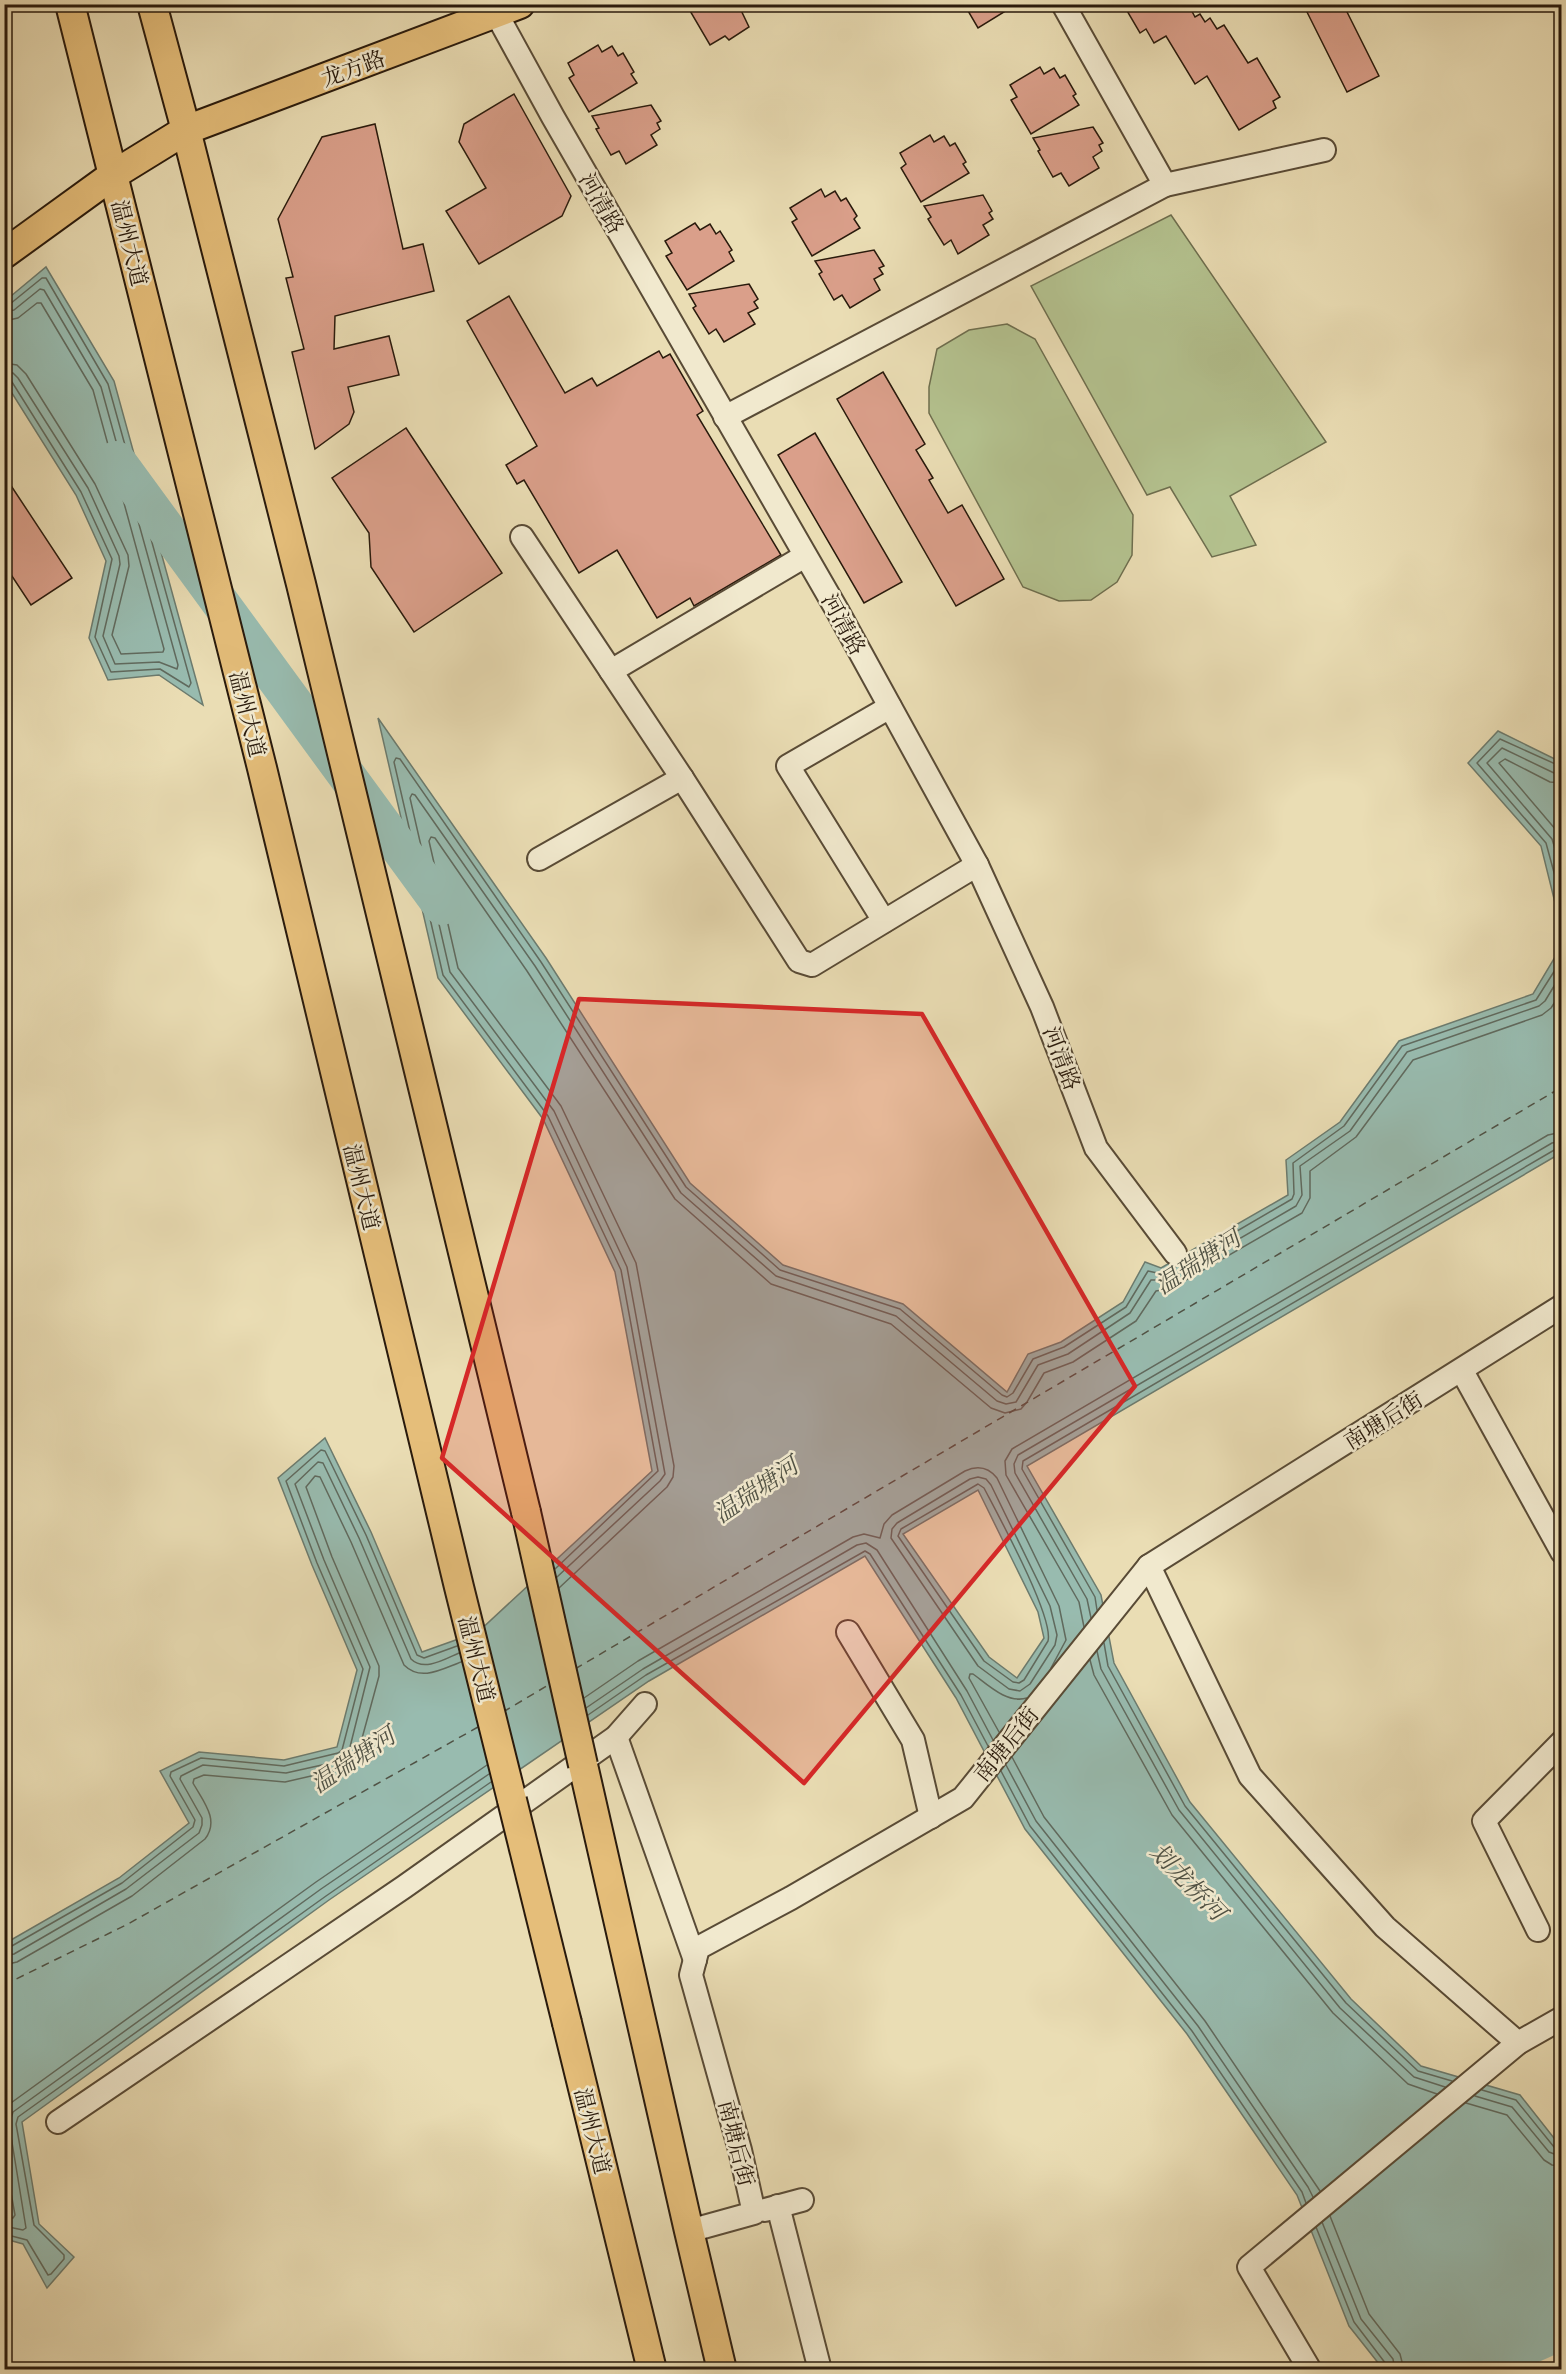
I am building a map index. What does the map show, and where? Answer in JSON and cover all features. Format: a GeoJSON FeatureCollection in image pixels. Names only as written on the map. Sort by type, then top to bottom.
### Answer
{"type":"FeatureCollection","features":[{"type":"Feature","properties":{"kind":"main road","name":"温州大道"},"geometry":{"type":"LineString","coordinates":[[70,4],[262,768],[459,1587],[652,2370]]}},
{"type":"Feature","properties":{"kind":"main road"},"geometry":{"type":"LineString","coordinates":[[152,4],[301,584],[526,1512],[722,2370]]}},
{"type":"Feature","properties":{"kind":"main road","name":"龙方路"},"geometry":{"type":"LineString","coordinates":[[4,254],[112,175],[186,130],[502,8]]}},
{"type":"Feature","properties":{"kind":"street"},"geometry":{"type":"LineString","coordinates":[[1063,4],[1165,185]]}},
{"type":"Feature","properties":{"kind":"street","name":"河清路"},"geometry":{"type":"LineString","coordinates":[[502,8],[725,417],[977,865],[1042,1007],[1096,1148],[1175,1252]]}},
{"type":"Feature","properties":{"kind":"street"},"geometry":{"type":"LineString","coordinates":[[725,417],[1165,185],[1324,150]]}},
{"type":"Feature","properties":{"kind":"street"},"geometry":{"type":"LineString","coordinates":[[522,537],[682,778],[799,961],[812,965],[977,865]]}},
{"type":"Feature","properties":{"kind":"street"},"geometry":{"type":"LineString","coordinates":[[611,671],[804,556]]}},
{"type":"Feature","properties":{"kind":"street"},"geometry":{"type":"LineString","coordinates":[[884,921],[788,766],[890,707]]}},
{"type":"Feature","properties":{"kind":"street"},"geometry":{"type":"LineString","coordinates":[[539,859],[682,778]]}},
{"type":"Feature","properties":{"kind":"street","name":"南塘后街"},"geometry":{"type":"LineString","coordinates":[[689,2231],[754,2213],[740,2150],[691,1975],[698,1948],[791,1898],[963,1798],[1149,1566],[1562,1306]]}},
{"type":"Feature","properties":{"kind":"street"},"geometry":{"type":"LineString","coordinates":[[1462,1371],[1562,1552]]}},
{"type":"Feature","properties":{"kind":"street"},"geometry":{"type":"LineString","coordinates":[[1149,1566],[1250,1776],[1385,1927],[1518,2043]]}},
{"type":"Feature","properties":{"kind":"street"},"geometry":{"type":"LineString","coordinates":[[848,1632],[913,1740],[931,1817]]}},
{"type":"Feature","properties":{"kind":"street"},"geometry":{"type":"LineString","coordinates":[[57,2122],[404,1887],[616,1737],[645,1704]]}},
{"type":"Feature","properties":{"kind":"street"},"geometry":{"type":"LineString","coordinates":[[616,1737],[695,1960]]}},
{"type":"Feature","properties":{"kind":"street"},"geometry":{"type":"LineString","coordinates":[[1539,1930],[1484,1821],[1562,1742]]}},
{"type":"Feature","properties":{"kind":"street"},"geometry":{"type":"LineString","coordinates":[[1310,2370],[1249,2267],[1518,2043],[1562,2018]]}},
{"type":"Feature","properties":{"kind":"street"},"geometry":{"type":"LineString","coordinates":[[754,2213],[802,2200]]}},
{"type":"Feature","properties":{"kind":"street"},"geometry":{"type":"LineString","coordinates":[[778,2206],[820,2370]]}},
{"type":"Feature","properties":{"kind":"highlighted area"},"geometry":{"type":"Polygon","coordinates":[[[579,999],[922,1014],[1135,1386],[804,1783],[442,1458],[579,999]]]}},
{"type":"Feature","properties":{"kind":"green space"},"geometry":{"type":"Polygon","coordinates":[[[1171,215],[1326,442],[1230,496],[1256,545],[1212,557],[1170,487],[1147,495],[1031,286],[1171,215]]]}},
{"type":"Feature","properties":{"kind":"green space"},"geometry":{"type":"Polygon","coordinates":[[[1007,324],[1035,339],[1133,515],[1132,555],[1117,582],[1091,600],[1059,601],[1023,587],[929,413],[929,387],[937,349],[969,330],[1007,324]]]}},
{"type":"Feature","properties":{"kind":"water"},"geometry":{"type":"Polygon","coordinates":[[[46,267],[114,381],[203,705],[159,675],[108,680],[89,638],[106,561],[76,495],[5,382],[5,301],[46,267]]]}},
{"type":"Feature","properties":{"kind":"water"},"geometry":{"type":"Polygon","coordinates":[[[378,718],[546,958],[690,1183],[783,1265],[903,1304],[1007,1392],[1028,1354],[1061,1342],[1123,1302],[1145,1262],[1161,1268],[1288,1195],[1286,1160],[1340,1122],[1399,1041],[1533,994],[1561,947],[1561,1153],[1027,1466],[1101,1595],[1114,1663],[1190,1802],[1351,1999],[1421,2066],[1520,2095],[1561,2147],[1561,2369],[1383,2369],[1349,2326],[1297,2195],[1187,2034],[1025,1829],[956,1698],[865,1556],[649,1681],[329,1900],[22,2122],[39,2224],[74,2257],[47,2288],[23,2244],[5,2239],[4,1944],[119,1878],[189,1823],[160,1771],[199,1752],[284,1760],[337,1747],[357,1670],[278,1478],[325,1438],[371,1532],[422,1652],[478,1632],[652,1471],[615,1272],[543,1119],[438,978],[378,718]],[[978,1490],[903,1534],[989,1657],[1017,1678],[1044,1638],[1038,1612],[978,1490]]]}},
{"type":"Feature","properties":{"kind":"water"},"geometry":{"type":"Polygon","coordinates":[[[1498,731],[1561,762],[1561,927],[1541,846],[1468,763],[1498,731]]]}},
{"type":"Feature","properties":{"kind":"pier"},"geometry":{"type":"Polygon","coordinates":[[[1561,2352],[1561,2369],[1523,2369],[1561,2352]]]}},
{"type":"Feature","properties":{"kind":"building"},"geometry":{"type":"Polygon","coordinates":[[[686,4],[738,4],[749,27],[729,40],[725,36],[710,45],[686,4]]]}},
{"type":"Feature","properties":{"kind":"building"},"geometry":{"type":"Polygon","coordinates":[[[964,4],[1017,4],[978,28],[964,4]]]}},
{"type":"Feature","properties":{"kind":"building"},"geometry":{"type":"Polygon","coordinates":[[[1123,4],[1188,4],[1195,17],[1200,14],[1205,22],[1210,18],[1217,29],[1224,25],[1248,63],[1257,58],[1280,97],[1273,101],[1276,108],[1239,130],[1207,76],[1195,84],[1166,36],[1154,43],[1146,29],[1140,33],[1123,4]]]}},
{"type":"Feature","properties":{"kind":"building"},"geometry":{"type":"Polygon","coordinates":[[[1303,4],[1343,4],[1379,76],[1347,92],[1303,4]]]}},
{"type":"Feature","properties":{"kind":"building"},"geometry":{"type":"Polygon","coordinates":[[[598,45],[602,52],[612,46],[618,56],[623,53],[634,72],[631,74],[637,83],[589,112],[569,78],[574,75],[568,63],[598,45]]]}},
{"type":"Feature","properties":{"kind":"building"},"geometry":{"type":"Polygon","coordinates":[[[1040,67],[1044,74],[1054,68],[1060,78],[1065,75],[1076,94],[1073,96],[1079,105],[1031,134],[1011,100],[1017,97],[1010,85],[1040,67]]]}},
{"type":"Feature","properties":{"kind":"building"},"geometry":{"type":"Polygon","coordinates":[[[514,94],[571,196],[562,216],[479,264],[446,211],[486,188],[459,142],[464,124],[514,94]]]}},
{"type":"Feature","properties":{"kind":"building"},"geometry":{"type":"Polygon","coordinates":[[[651,105],[661,121],[657,123],[660,129],[651,135],[657,145],[626,164],[619,151],[611,155],[596,129],[599,128],[592,116],[651,105]]]}},
{"type":"Feature","properties":{"kind":"building"},"geometry":{"type":"Polygon","coordinates":[[[375,124],[403,249],[423,244],[434,291],[335,316],[334,349],[389,336],[399,375],[348,387],[354,412],[349,424],[315,449],[292,352],[304,349],[286,278],[293,277],[278,219],[322,137],[375,124]]]}},
{"type":"Feature","properties":{"kind":"building"},"geometry":{"type":"Polygon","coordinates":[[[1093,127],[1103,143],[1099,145],[1102,151],[1093,157],[1099,168],[1069,186],[1061,173],[1053,177],[1033,138],[1093,127]]]}},
{"type":"Feature","properties":{"kind":"building"},"geometry":{"type":"Polygon","coordinates":[[[930,135],[934,142],[944,136],[950,146],[955,143],[966,162],[963,164],[969,173],[921,202],[901,168],[906,164],[900,153],[930,135]]]}},
{"type":"Feature","properties":{"kind":"building"},"geometry":{"type":"Polygon","coordinates":[[[821,189],[825,197],[835,191],[841,201],[846,198],[857,216],[854,219],[860,228],[812,256],[792,222],[797,219],[790,208],[821,189]]]}},
{"type":"Feature","properties":{"kind":"building"},"geometry":{"type":"Polygon","coordinates":[[[983,195],[992,211],[989,213],[993,219],[983,225],[989,235],[958,254],[951,240],[944,245],[928,219],[931,217],[924,206],[983,195]]]}},
{"type":"Feature","properties":{"kind":"building"},"geometry":{"type":"Polygon","coordinates":[[[695,223],[700,230],[710,224],[716,234],[720,231],[732,250],[729,252],[734,261],[687,290],[666,256],[672,253],[665,241],[695,223]]]}},
{"type":"Feature","properties":{"kind":"building"},"geometry":{"type":"Polygon","coordinates":[[[874,250],[884,266],[879,268],[883,274],[874,279],[880,290],[850,308],[842,295],[834,300],[819,274],[822,272],[815,261],[874,250]]]}},
{"type":"Feature","properties":{"kind":"building"},"geometry":{"type":"Polygon","coordinates":[[[749,284],[758,299],[754,302],[758,308],[748,313],[755,324],[724,342],[716,329],[709,334],[693,308],[696,306],[689,294],[749,284]]]}},
{"type":"Feature","properties":{"kind":"building"},"geometry":{"type":"Polygon","coordinates":[[[509,296],[565,393],[592,378],[597,386],[659,351],[663,358],[670,354],[703,411],[697,415],[781,555],[694,606],[690,598],[657,618],[617,550],[579,573],[524,480],[517,484],[506,465],[537,446],[467,321],[509,296]]]}},
{"type":"Feature","properties":{"kind":"building"},"geometry":{"type":"Polygon","coordinates":[[[883,372],[925,444],[916,450],[933,478],[929,480],[948,513],[962,505],[1004,579],[956,606],[837,399],[883,372]]]}},
{"type":"Feature","properties":{"kind":"building"},"geometry":{"type":"Polygon","coordinates":[[[406,428],[502,573],[414,632],[371,567],[369,533],[332,478],[406,428]]]}},
{"type":"Feature","properties":{"kind":"building"},"geometry":{"type":"Polygon","coordinates":[[[815,433],[902,582],[864,603],[778,455],[815,433]]]}},
{"type":"Feature","properties":{"kind":"building"},"geometry":{"type":"Polygon","coordinates":[[[4,475],[72,578],[31,605],[4,564],[4,475]]]}},
{"type":"Feature","properties":{"kind":"waterway"},"geometry":{"type":"LineString","coordinates":[[116,460],[442,906]]}},
{"type":"Feature","properties":{"kind":"ferry route"},"geometry":{"type":"LineString","coordinates":[[575,1669],[1562,1087]]}},
{"type":"Feature","properties":{"kind":"ferry route"},"geometry":{"type":"LineString","coordinates":[[503,1712],[550,1684]]}},
{"type":"Feature","properties":{"kind":"ferry route"},"geometry":{"type":"LineString","coordinates":[[4,1985],[128,1924],[478,1727]]}},
{"type":"Feature","properties":{"kind":"water label","name":"温瑞塘河"},"geometry":{"type":"Point","coordinates":[1198,1262]}},
{"type":"Feature","properties":{"kind":"water label","name":"温瑞塘河"},"geometry":{"type":"Point","coordinates":[756,1490]}},
{"type":"Feature","properties":{"kind":"water label","name":"温瑞塘河"},"geometry":{"type":"Point","coordinates":[353,1760]}},
{"type":"Feature","properties":{"kind":"water label","name":"划龙桥河"},"geometry":{"type":"Point","coordinates":[1188,1882]}}]}
